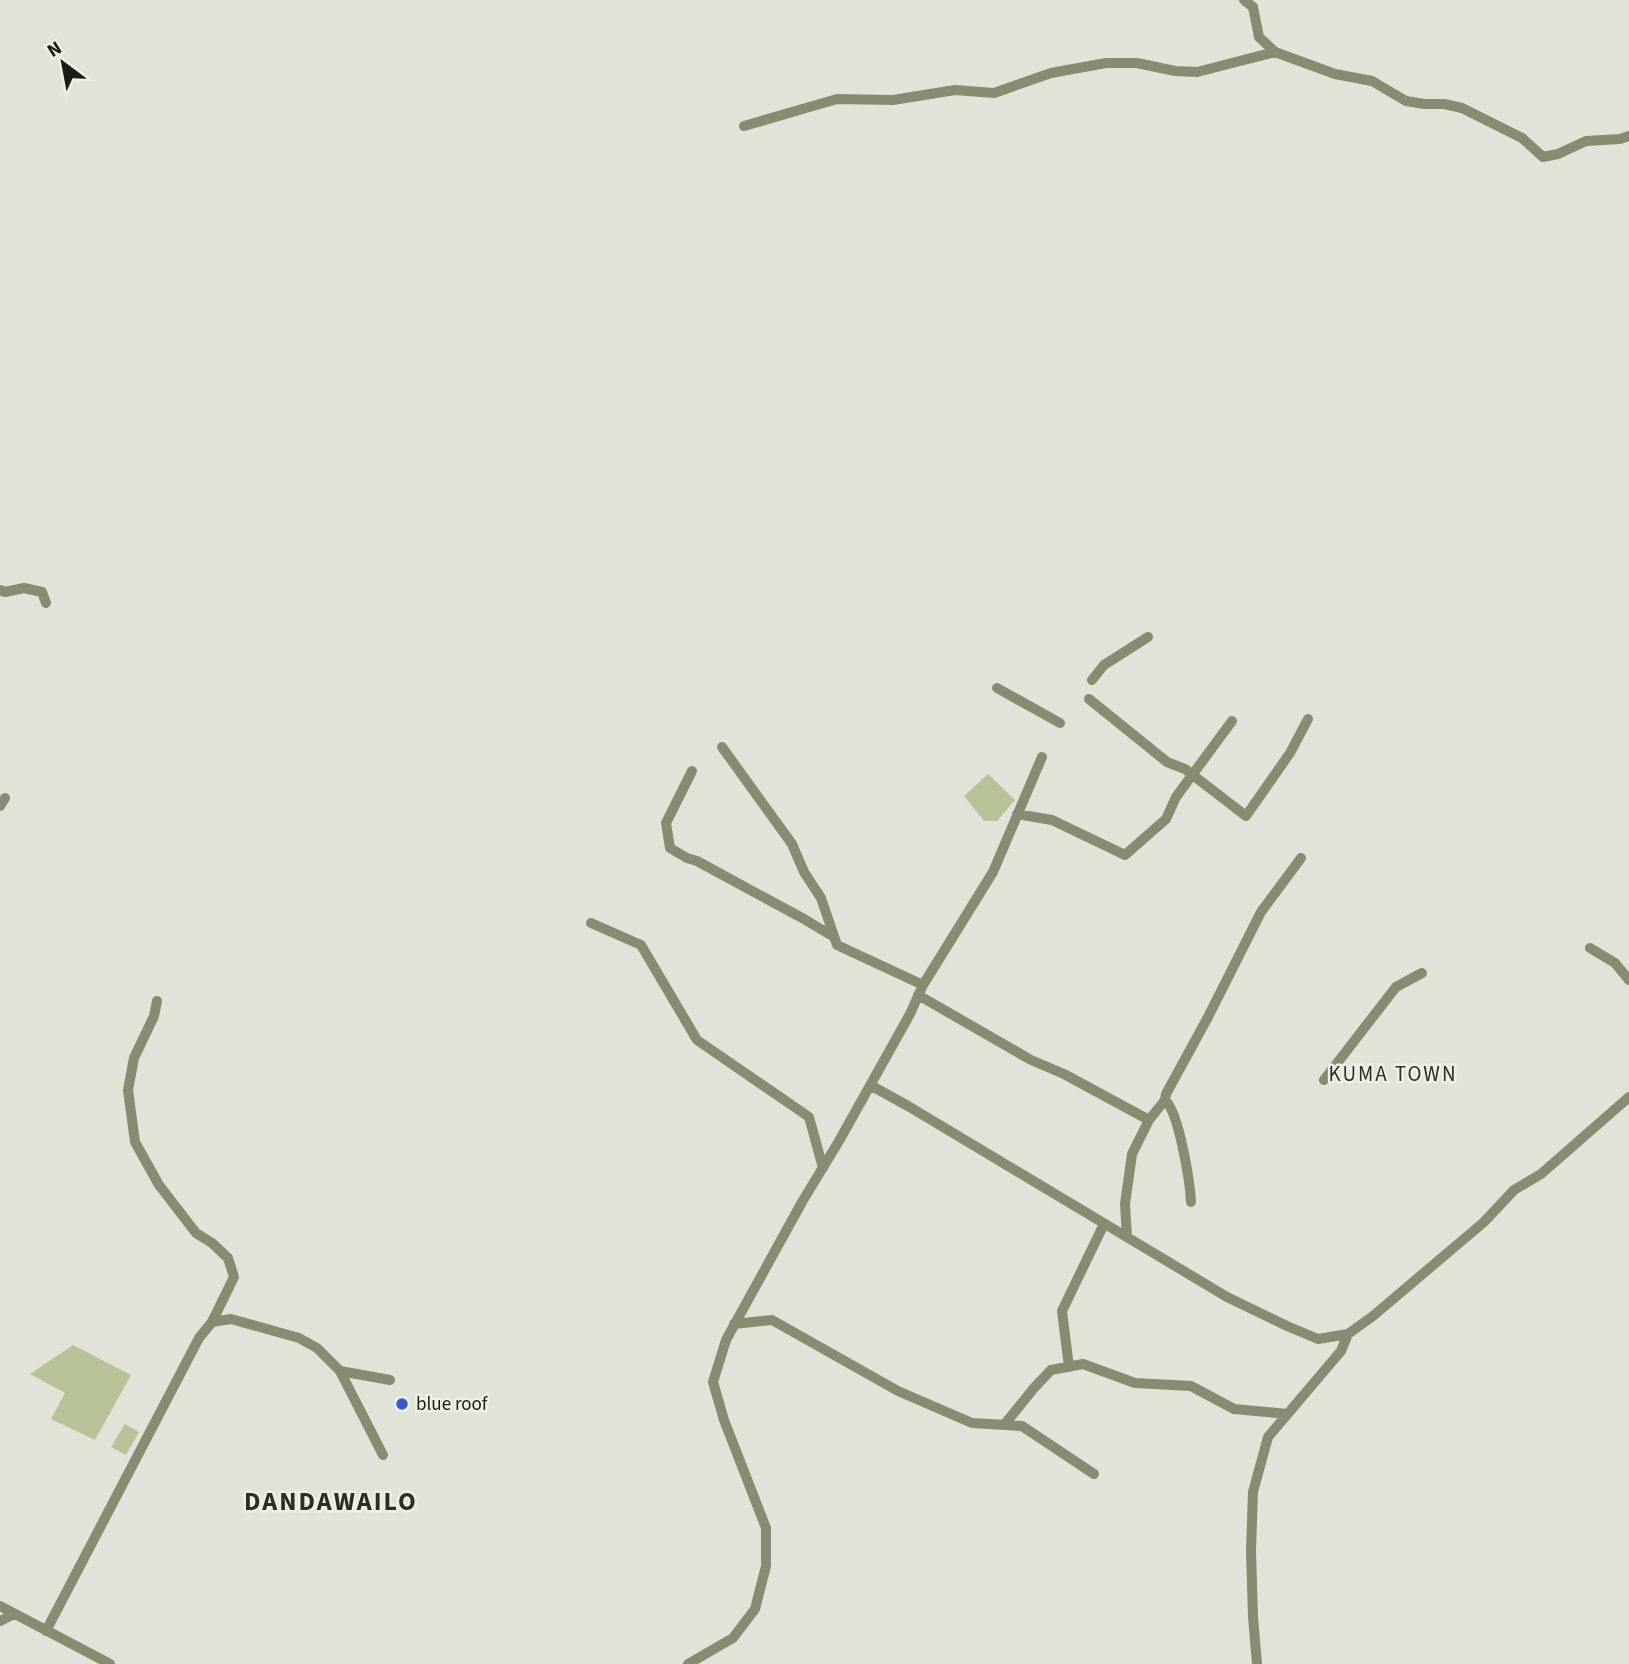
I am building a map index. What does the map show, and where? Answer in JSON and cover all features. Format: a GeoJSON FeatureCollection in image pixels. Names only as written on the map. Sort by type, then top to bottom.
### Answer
{"type":"FeatureCollection","features":[{"type":"Feature","properties":{"kind":"street"},"geometry":{"type":"LineString","coordinates":[[1244,0],[1253,7],[1259,37],[1275,52],[1335,74],[1372,81],[1406,101],[1462,108],[1522,138],[1543,157],[1558,154],[1586,141],[1629,136]]}},
{"type":"Feature","properties":{"kind":"street"},"geometry":{"type":"LineString","coordinates":[[744,126],[837,99],[893,100],[955,90],[994,93],[1051,73],[1106,63],[1198,72],[1275,52]]}},
{"type":"Feature","properties":{"kind":"street"},"geometry":{"type":"LineString","coordinates":[[0,590],[5,592],[24,588],[42,593],[46,603]]}},
{"type":"Feature","properties":{"kind":"street"},"geometry":{"type":"LineString","coordinates":[[1093,680],[1104,665],[1148,637]]}},
{"type":"Feature","properties":{"kind":"street"},"geometry":{"type":"LineString","coordinates":[[997,688],[1060,723]]}},
{"type":"Feature","properties":{"kind":"street"},"geometry":{"type":"LineString","coordinates":[[1089,699],[1167,762],[1185,769],[1246,816],[1290,753],[1308,719]]}},
{"type":"Feature","properties":{"kind":"street"},"geometry":{"type":"LineString","coordinates":[[1017,814],[1052,820],[1125,855],[1166,819],[1176,797],[1232,721]]}},
{"type":"Feature","properties":{"kind":"street"},"geometry":{"type":"LineString","coordinates":[[722,747],[792,844],[804,872],[821,898],[837,945],[921,990],[935,1003],[1031,1060],[1065,1074],[1149,1120]]}},
{"type":"Feature","properties":{"kind":"street"},"geometry":{"type":"LineString","coordinates":[[688,1664],[733,1638],[755,1609],[766,1566],[766,1528],[724,1420],[713,1382],[726,1340],[870,1086],[921,990],[993,872],[1042,757]]}},
{"type":"Feature","properties":{"kind":"street"},"geometry":{"type":"LineString","coordinates":[[692,771],[666,823],[670,848],[835,937]]}},
{"type":"Feature","properties":{"kind":"street"},"geometry":{"type":"LineString","coordinates":[[1127,1237],[1125,1204],[1132,1153],[1149,1120],[1165,1100],[1261,912],[1301,858]]}},
{"type":"Feature","properties":{"kind":"street"},"geometry":{"type":"LineString","coordinates":[[591,923],[641,945],[697,1040],[809,1116],[823,1168]]}},
{"type":"Feature","properties":{"kind":"street"},"geometry":{"type":"LineString","coordinates":[[1590,948],[1615,963],[1629,980]]}},
{"type":"Feature","properties":{"kind":"street"},"geometry":{"type":"LineString","coordinates":[[1324,1080],[1396,988],[1422,973]]}},
{"type":"Feature","properties":{"kind":"street"},"geometry":{"type":"LineString","coordinates":[[46,1631],[199,1338],[212,1322],[234,1277],[228,1258],[212,1243],[195,1233],[159,1185],[135,1142],[128,1090],[134,1058],[154,1016],[157,1001]]}},
{"type":"Feature","properties":{"kind":"street"},"geometry":{"type":"LineString","coordinates":[[870,1086],[919,1112],[1227,1297],[1318,1339],[1348,1334],[1373,1316],[1484,1222],[1514,1190],[1541,1174],[1629,1097]]}},
{"type":"Feature","properties":{"kind":"street"},"geometry":{"type":"LineString","coordinates":[[1165,1100],[1171,1105],[1175,1119],[1191,1185],[1191,1202]]}},
{"type":"Feature","properties":{"kind":"street"},"geometry":{"type":"LineString","coordinates":[[1069,1367],[1062,1311],[1104,1224]]}},
{"type":"Feature","properties":{"kind":"street"},"geometry":{"type":"LineString","coordinates":[[212,1322],[231,1320],[299,1338],[317,1348],[340,1371],[383,1455]]}},
{"type":"Feature","properties":{"kind":"street"},"geometry":{"type":"LineString","coordinates":[[734,1324],[772,1320],[898,1391],[972,1423],[1021,1426],[1094,1474]]}},
{"type":"Feature","properties":{"kind":"street"},"geometry":{"type":"LineString","coordinates":[[1257,1664],[1251,1551],[1253,1492],[1268,1437],[1341,1351],[1348,1334]]}},
{"type":"Feature","properties":{"kind":"street"},"geometry":{"type":"LineString","coordinates":[[1004,1425],[1051,1370],[1083,1364],[1135,1383],[1191,1386],[1234,1409],[1287,1414]]}},
{"type":"Feature","properties":{"kind":"street"},"geometry":{"type":"LineString","coordinates":[[340,1371],[390,1380]]}},
{"type":"Feature","properties":{"kind":"street"},"geometry":{"type":"LineString","coordinates":[[0,1606],[110,1664]]}},
{"type":"Feature","properties":{"kind":"street"},"geometry":{"type":"LineString","coordinates":[[0,1621],[14,1614]]}},
{"type":"Feature","properties":{"kind":"green space"},"geometry":{"type":"Polygon","coordinates":[[[988,774],[1015,800],[997,821],[984,821],[964,796],[988,774]]]}},
{"type":"Feature","properties":{"kind":"green space"},"geometry":{"type":"Polygon","coordinates":[[[73,1345],[131,1375],[95,1440],[51,1419],[65,1393],[30,1374],[73,1345]]]}},
{"type":"Feature","properties":{"kind":"green space"},"geometry":{"type":"Polygon","coordinates":[[[125,1424],[139,1432],[126,1455],[111,1447],[125,1424]]]}},
{"type":"Feature","properties":{"kind":"place","name":"blue roof"},"geometry":{"type":"Point","coordinates":[402,1404]}},
{"type":"Feature","properties":{"kind":"district","name":"KUMA TOWN"},"geometry":{"type":"Point","coordinates":[1393,1074]}},
{"type":"Feature","properties":{"kind":"district","name":"DANDAWAILO"},"geometry":{"type":"Point","coordinates":[331,1501]}}]}
